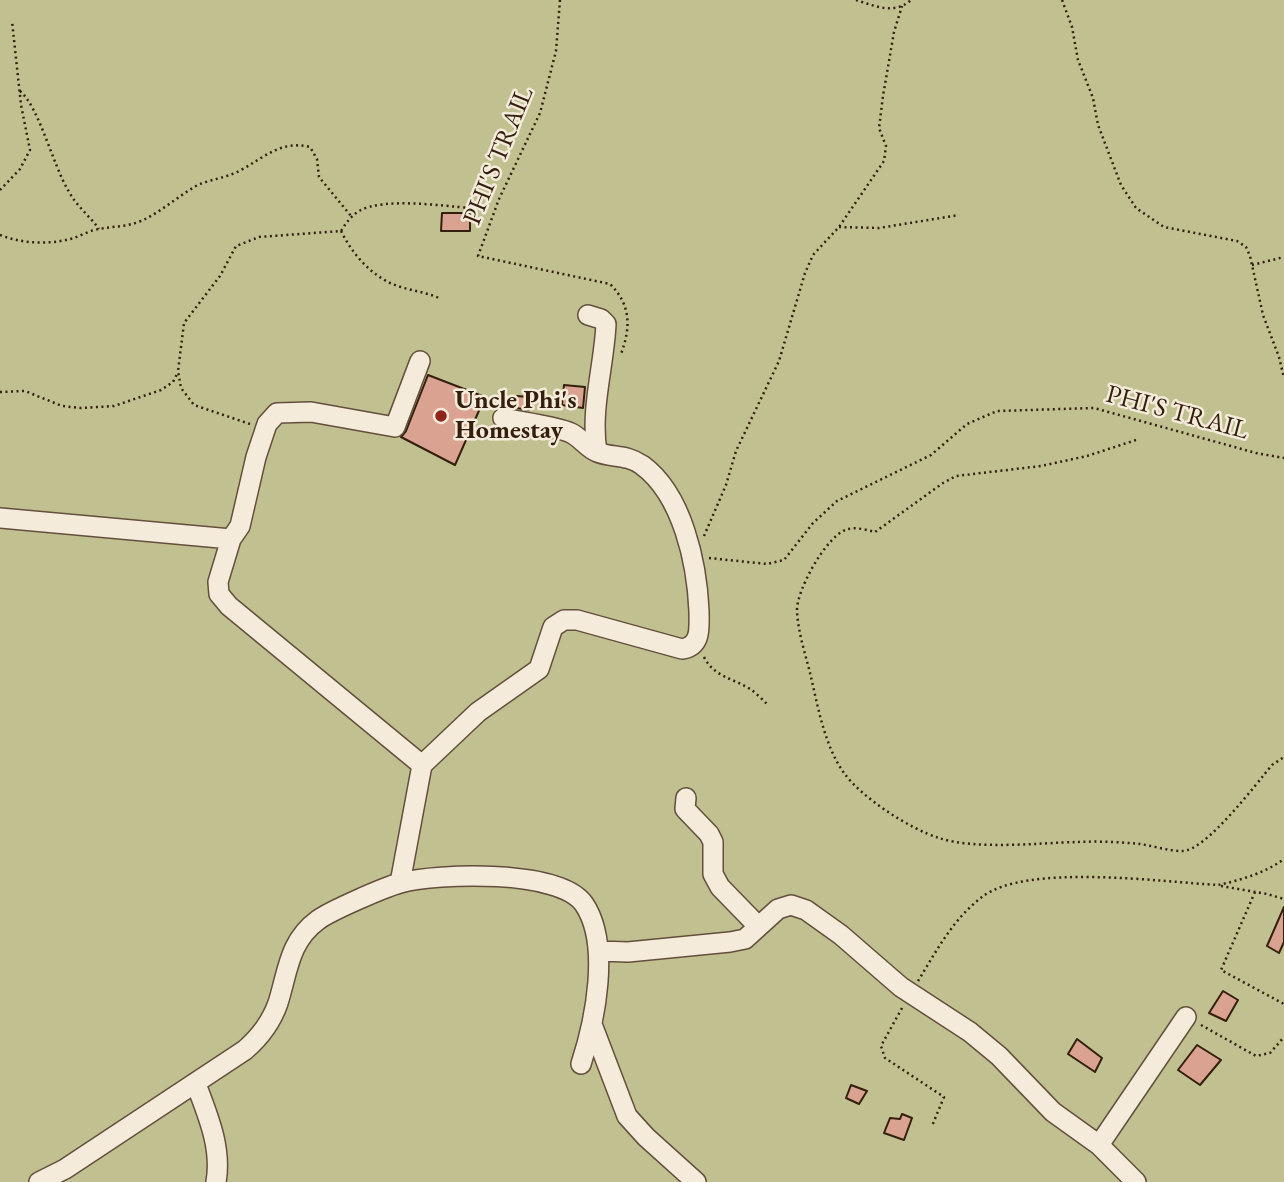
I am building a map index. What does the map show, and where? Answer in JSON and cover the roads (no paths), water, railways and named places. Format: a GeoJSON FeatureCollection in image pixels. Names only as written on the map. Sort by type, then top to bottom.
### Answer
{"type":"FeatureCollection","features":[{"type":"Feature","properties":{"kind":"street"},"geometry":{"type":"LineString","coordinates":[[588,315],[601,319],[606,324],[593,429],[597,452]]}},
{"type":"Feature","properties":{"kind":"street"},"geometry":{"type":"LineString","coordinates":[[420,361],[394,428],[311,412],[277,413],[267,424],[256,457],[240,526],[231,539],[218,582],[219,594],[229,606],[422,765]]}},
{"type":"Feature","properties":{"kind":"street"},"geometry":{"type":"LineString","coordinates":[[400,883],[422,765],[478,712],[539,669],[553,627],[564,620],[577,620],[682,649],[690,648],[698,637],[698,588],[693,556],[674,507],[643,466],[624,456],[597,452],[571,433],[503,418]]}},
{"type":"Feature","properties":{"kind":"street"},"geometry":{"type":"LineString","coordinates":[[0,518],[231,539]]}},
{"type":"Feature","properties":{"kind":"street"},"geometry":{"type":"LineString","coordinates":[[686,798],[685,809],[705,828],[713,842],[713,874],[720,887],[758,926]]}},
{"type":"Feature","properties":{"kind":"street"},"geometry":{"type":"LineString","coordinates":[[39,1182],[65,1169],[196,1084],[260,1037],[277,1004],[285,969],[303,931],[321,918],[400,883],[483,875],[522,878],[572,893],[583,903],[596,928],[599,951],[593,1027],[581,1064]]}},
{"type":"Feature","properties":{"kind":"street"},"geometry":{"type":"LineString","coordinates":[[599,951],[642,951],[730,942],[745,939],[778,909],[791,905],[806,910],[841,935],[910,993],[970,1032],[999,1056],[1053,1112],[1099,1145],[1136,1182]]}},
{"type":"Feature","properties":{"kind":"street"},"geometry":{"type":"LineString","coordinates":[[1099,1145],[1186,1017]]}},
{"type":"Feature","properties":{"kind":"street"},"geometry":{"type":"LineString","coordinates":[[593,1027],[627,1116],[696,1182]]}},
{"type":"Feature","properties":{"kind":"street"},"geometry":{"type":"LineString","coordinates":[[196,1084],[214,1134],[219,1166],[216,1182]]}},
{"type":"Feature","properties":{"kind":"place","name":"Uncle Phi's Homestay"},"geometry":{"type":"Point","coordinates":[441,416]}}]}
